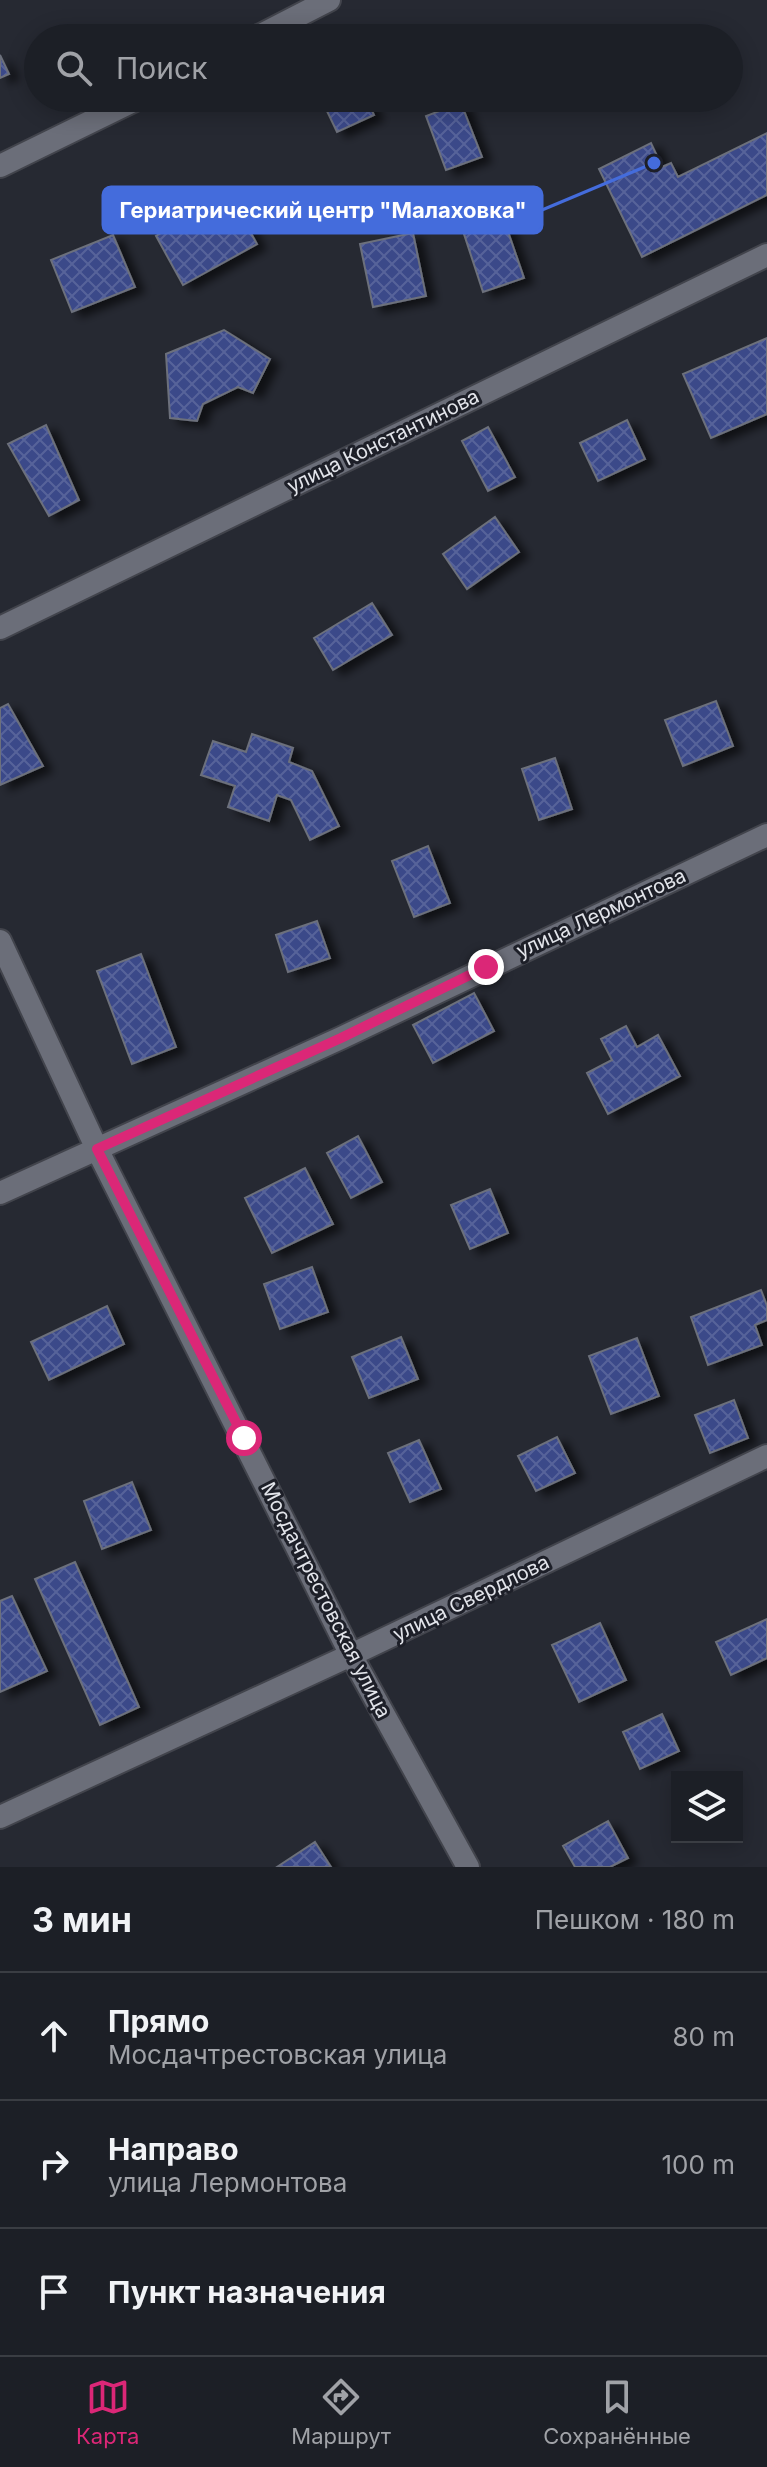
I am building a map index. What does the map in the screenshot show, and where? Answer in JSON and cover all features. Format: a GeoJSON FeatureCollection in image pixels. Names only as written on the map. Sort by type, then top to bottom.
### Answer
{"type":"FeatureCollection","features":[{"type":"Feature","properties":{"kind":"street"},"geometry":{"type":"LineString","coordinates":[[282,24],[329,0]]}},
{"type":"Feature","properties":{"kind":"street"},"geometry":{"type":"LineString","coordinates":[[0,166],[110,112]]}},
{"type":"Feature","properties":{"kind":"street","name":"улица Константинова"},"geometry":{"type":"LineString","coordinates":[[0,628],[767,255]]}},
{"type":"Feature","properties":{"kind":"street","name":"улица Лермонтова"},"geometry":{"type":"LineString","coordinates":[[0,1193],[341,1038],[767,835]]}},
{"type":"Feature","properties":{"kind":"street","name":"Мосдачтрестовская улица"},"geometry":{"type":"LineString","coordinates":[[0,941],[97,1149],[351,1655],[468,1867]]}},
{"type":"Feature","properties":{"kind":"street","name":"улица Свердлова"},"geometry":{"type":"LineString","coordinates":[[0,1817],[351,1655],[767,1456]]}},
{"type":"Feature","properties":{"kind":"building"},"geometry":{"type":"Polygon","coordinates":[[[0,55],[9,74],[0,78],[0,55]]]}},
{"type":"Feature","properties":{"kind":"building"},"geometry":{"type":"Polygon","coordinates":[[[327,112],[373,112],[374,115],[337,132],[327,112]]]}},
{"type":"Feature","properties":{"kind":"building"},"geometry":{"type":"Polygon","coordinates":[[[437,112],[464,112],[482,157],[446,170],[426,116],[437,112]]]}},
{"type":"Feature","properties":{"kind":"building"},"geometry":{"type":"Polygon","coordinates":[[[767,133],[767,195],[642,257],[599,169],[651,143],[662,167],[671,163],[678,177],[767,133]]]}},
{"type":"Feature","properties":{"kind":"building"},"geometry":{"type":"Polygon","coordinates":[[[230,195],[257,244],[183,285],[156,236],[230,195]]]}},
{"type":"Feature","properties":{"kind":"building"},"geometry":{"type":"Polygon","coordinates":[[[504,220],[524,278],[483,292],[464,234],[504,220]]]}},
{"type":"Feature","properties":{"kind":"building"},"geometry":{"type":"Polygon","coordinates":[[[413,233],[426,296],[373,307],[360,244],[413,233]]]}},
{"type":"Feature","properties":{"kind":"building"},"geometry":{"type":"Polygon","coordinates":[[[113,235],[135,287],[72,312],[51,260],[113,235]]]}},
{"type":"Feature","properties":{"kind":"building"},"geometry":{"type":"Polygon","coordinates":[[[224,330],[270,359],[253,393],[238,387],[203,404],[197,421],[170,418],[166,354],[224,330]]]}},
{"type":"Feature","properties":{"kind":"building"},"geometry":{"type":"Polygon","coordinates":[[[767,338],[767,414],[711,438],[683,374],[767,338]]]}},
{"type":"Feature","properties":{"kind":"building"},"geometry":{"type":"Polygon","coordinates":[[[627,420],[645,459],[598,481],[580,443],[627,420]]]}},
{"type":"Feature","properties":{"kind":"building"},"geometry":{"type":"Polygon","coordinates":[[[46,425],[79,500],[49,516],[8,444],[46,425]]]}},
{"type":"Feature","properties":{"kind":"building"},"geometry":{"type":"Polygon","coordinates":[[[488,427],[515,477],[488,491],[462,441],[488,427]]]}},
{"type":"Feature","properties":{"kind":"building"},"geometry":{"type":"Polygon","coordinates":[[[495,517],[519,552],[467,589],[443,554],[495,517]]]}},
{"type":"Feature","properties":{"kind":"building"},"geometry":{"type":"Polygon","coordinates":[[[372,603],[392,635],[333,670],[314,638],[372,603]]]}},
{"type":"Feature","properties":{"kind":"building"},"geometry":{"type":"Polygon","coordinates":[[[716,701],[733,746],[683,766],[665,720],[716,701]]]}},
{"type":"Feature","properties":{"kind":"building"},"geometry":{"type":"Polygon","coordinates":[[[8,704],[43,766],[0,785],[0,708],[8,704]]]}},
{"type":"Feature","properties":{"kind":"building"},"geometry":{"type":"Polygon","coordinates":[[[252,734],[293,748],[289,762],[312,771],[339,826],[310,840],[291,800],[277,795],[269,821],[228,807],[235,786],[201,775],[213,741],[246,752],[252,734]]]}},
{"type":"Feature","properties":{"kind":"building"},"geometry":{"type":"Polygon","coordinates":[[[555,758],[572,809],[539,820],[522,769],[555,758]]]}},
{"type":"Feature","properties":{"kind":"building"},"geometry":{"type":"Polygon","coordinates":[[[428,846],[450,903],[414,917],[392,861],[428,846]]]}},
{"type":"Feature","properties":{"kind":"building"},"geometry":{"type":"Polygon","coordinates":[[[317,921],[330,958],[288,972],[276,935],[317,921]]]}},
{"type":"Feature","properties":{"kind":"building"},"geometry":{"type":"Polygon","coordinates":[[[141,954],[176,1047],[132,1064],[97,971],[141,954]]]}},
{"type":"Feature","properties":{"kind":"building"},"geometry":{"type":"Polygon","coordinates":[[[474,993],[494,1031],[433,1063],[413,1025],[474,993]]]}},
{"type":"Feature","properties":{"kind":"building"},"geometry":{"type":"Polygon","coordinates":[[[626,1026],[637,1047],[658,1035],[680,1076],[608,1114],[587,1073],[612,1060],[601,1039],[626,1026]]]}},
{"type":"Feature","properties":{"kind":"building"},"geometry":{"type":"Polygon","coordinates":[[[358,1136],[382,1182],[351,1198],[327,1153],[358,1136]]]}},
{"type":"Feature","properties":{"kind":"building"},"geometry":{"type":"Polygon","coordinates":[[[305,1168],[333,1224],[272,1253],[245,1198],[305,1168]]]}},
{"type":"Feature","properties":{"kind":"building"},"geometry":{"type":"Polygon","coordinates":[[[490,1189],[508,1233],[470,1249],[451,1205],[490,1189]]]}},
{"type":"Feature","properties":{"kind":"building"},"geometry":{"type":"Polygon","coordinates":[[[312,1267],[328,1312],[280,1329],[264,1284],[312,1267]]]}},
{"type":"Feature","properties":{"kind":"building"},"geometry":{"type":"Polygon","coordinates":[[[761,1290],[767,1306],[767,1320],[755,1325],[762,1345],[708,1365],[691,1317],[761,1290]]]}},
{"type":"Feature","properties":{"kind":"building"},"geometry":{"type":"Polygon","coordinates":[[[107,1306],[124,1344],[49,1380],[31,1342],[107,1306]]]}},
{"type":"Feature","properties":{"kind":"building"},"geometry":{"type":"Polygon","coordinates":[[[401,1337],[418,1379],[369,1398],[352,1357],[401,1337]]]}},
{"type":"Feature","properties":{"kind":"building"},"geometry":{"type":"Polygon","coordinates":[[[637,1338],[659,1396],[611,1414],[589,1356],[637,1338]]]}},
{"type":"Feature","properties":{"kind":"building"},"geometry":{"type":"Polygon","coordinates":[[[734,1400],[748,1438],[710,1453],[695,1415],[734,1400]]]}},
{"type":"Feature","properties":{"kind":"building"},"geometry":{"type":"Polygon","coordinates":[[[557,1437],[575,1473],[536,1491],[518,1456],[557,1437]]]}},
{"type":"Feature","properties":{"kind":"building"},"geometry":{"type":"Polygon","coordinates":[[[419,1440],[441,1489],[410,1502],[388,1453],[419,1440]]]}},
{"type":"Feature","properties":{"kind":"building"},"geometry":{"type":"Polygon","coordinates":[[[132,1482],[151,1530],[102,1549],[84,1501],[132,1482]]]}},
{"type":"Feature","properties":{"kind":"building"},"geometry":{"type":"Polygon","coordinates":[[[75,1562],[139,1707],[100,1725],[35,1579],[75,1562]]]}},
{"type":"Feature","properties":{"kind":"building"},"geometry":{"type":"Polygon","coordinates":[[[12,1596],[47,1671],[0,1692],[0,1601],[12,1596]]]}},
{"type":"Feature","properties":{"kind":"building"},"geometry":{"type":"Polygon","coordinates":[[[767,1619],[767,1658],[731,1675],[716,1642],[767,1619]]]}},
{"type":"Feature","properties":{"kind":"building"},"geometry":{"type":"Polygon","coordinates":[[[600,1623],[626,1680],[579,1702],[552,1645],[600,1623]]]}},
{"type":"Feature","properties":{"kind":"building"},"geometry":{"type":"Polygon","coordinates":[[[662,1714],[679,1751],[640,1769],[623,1732],[662,1714]]]}},
{"type":"Feature","properties":{"kind":"building"},"geometry":{"type":"Polygon","coordinates":[[[608,1821],[628,1858],[610,1867],[575,1867],[563,1846],[608,1821]]]}},
{"type":"Feature","properties":{"kind":"building"},"geometry":{"type":"Polygon","coordinates":[[[315,1842],[331,1867],[277,1867],[315,1842]]]}},
{"type":"Feature","properties":{"kind":"place","name":"Гериатрический центр \"Малаховка\""},"geometry":{"type":"Point","coordinates":[654,163]}},
{"type":"Feature","properties":{"kind":"route"},"geometry":{"type":"LineString","coordinates":[[244,1438],[97,1149],[341,1038],[486,967]]}}]}
